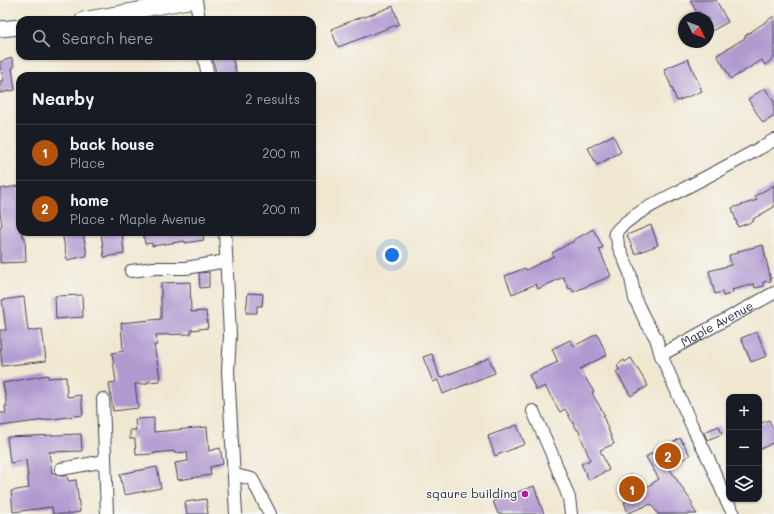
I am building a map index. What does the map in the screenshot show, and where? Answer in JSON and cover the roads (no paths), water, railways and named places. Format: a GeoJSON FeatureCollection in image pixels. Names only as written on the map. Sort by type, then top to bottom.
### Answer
{"type":"FeatureCollection","features":[{"type":"Feature","properties":{"kind":"main road"},"geometry":{"type":"LineString","coordinates":[[105,16],[195,0]]}},
{"type":"Feature","properties":{"kind":"main road"},"geometry":{"type":"LineString","coordinates":[[0,29],[16,27]]}},
{"type":"Feature","properties":{"kind":"street"},"geometry":{"type":"LineString","coordinates":[[195,0],[198,16]]}},
{"type":"Feature","properties":{"kind":"street"},"geometry":{"type":"LineString","coordinates":[[205,60],[207,72]]}},
{"type":"Feature","properties":{"kind":"street"},"geometry":{"type":"LineString","coordinates":[[734,514],[692,426],[661,355],[656,338],[635,299],[630,273],[618,245],[615,233],[625,223],[643,211],[774,140]]}},
{"type":"Feature","properties":{"kind":"street"},"geometry":{"type":"LineString","coordinates":[[225,236],[230,335],[228,371],[236,514]]}},
{"type":"Feature","properties":{"kind":"street"},"geometry":{"type":"LineString","coordinates":[[131,271],[154,268],[186,268],[226,261]]}},
{"type":"Feature","properties":{"kind":"street","name":"Maple Avenue"},"geometry":{"type":"LineString","coordinates":[[661,355],[774,293]]}},
{"type":"Feature","properties":{"kind":"street"},"geometry":{"type":"LineString","coordinates":[[103,399],[107,514]]}},
{"type":"Feature","properties":{"kind":"street"},"geometry":{"type":"LineString","coordinates":[[532,411],[551,452],[568,498],[571,514]]}},
{"type":"Feature","properties":{"kind":"street"},"geometry":{"type":"LineString","coordinates":[[60,469],[105,461]]}},
{"type":"Feature","properties":{"kind":"street"},"geometry":{"type":"LineString","coordinates":[[235,475],[252,479],[270,514]]}},
{"type":"Feature","properties":{"kind":"place","name":"home"},"geometry":{"type":"Point","coordinates":[668,456]}},
{"type":"Feature","properties":{"kind":"place","name":"back house"},"geometry":{"type":"Point","coordinates":[632,489]}},
{"type":"Feature","properties":{"kind":"place","name":"sqaure building"},"geometry":{"type":"Point","coordinates":[525,494]}}]}
